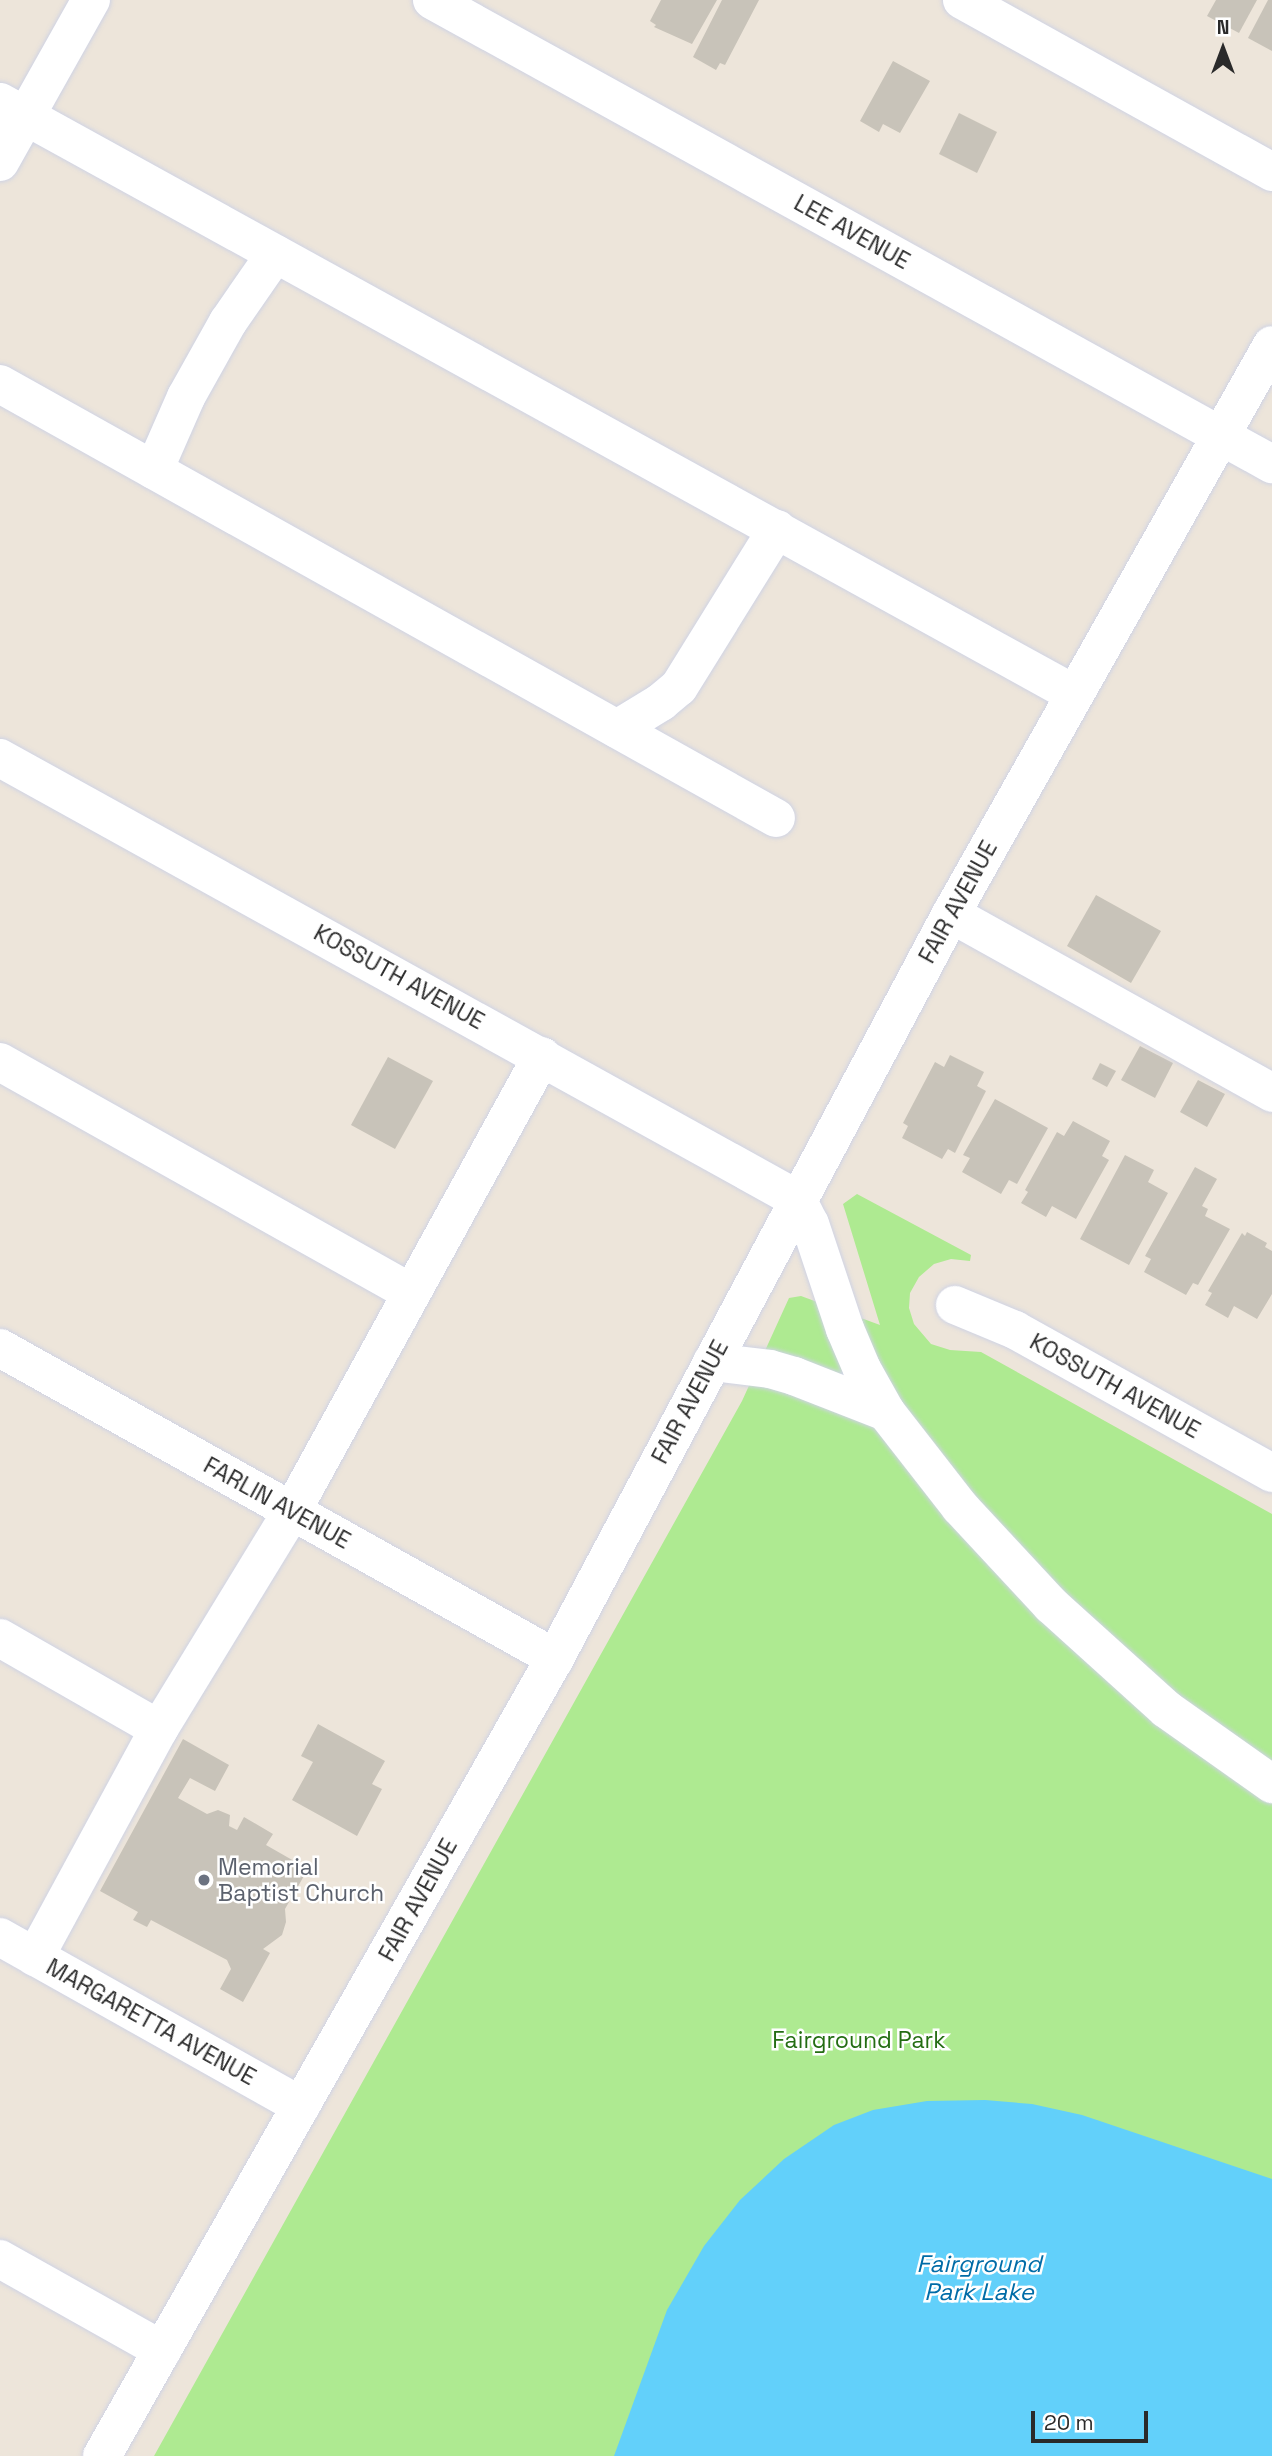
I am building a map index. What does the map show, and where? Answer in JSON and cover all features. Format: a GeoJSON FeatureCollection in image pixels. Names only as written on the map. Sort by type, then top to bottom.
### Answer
{"type":"FeatureCollection","features":[{"type":"Feature","properties":{"kind":"street"},"geometry":{"type":"LineString","coordinates":[[0,162],[13,109],[91,0]]}},
{"type":"Feature","properties":{"kind":"street","name":"LEE AVENUE"},"geometry":{"type":"LineString","coordinates":[[432,0],[1272,464]]}},
{"type":"Feature","properties":{"kind":"street"},"geometry":{"type":"LineString","coordinates":[[962,0],[1272,172]]}},
{"type":"Feature","properties":{"kind":"street"},"geometry":{"type":"LineString","coordinates":[[13,109],[1074,694]]}},
{"type":"Feature","properties":{"kind":"street"},"geometry":{"type":"LineString","coordinates":[[154,470],[186,397],[210,354],[275,254]]}},
{"type":"Feature","properties":{"kind":"street","name":"FAIR AVENUE"},"geometry":{"type":"LineString","coordinates":[[102,2456],[555,1658],[951,914],[1272,345]]}},
{"type":"Feature","properties":{"kind":"street"},"geometry":{"type":"LineString","coordinates":[[0,384],[776,818]]}},
{"type":"Feature","properties":{"kind":"street"},"geometry":{"type":"LineString","coordinates":[[617,729],[679,687],[777,529]]}},
{"type":"Feature","properties":{"kind":"street","name":"KOSSUTH AVENUE"},"geometry":{"type":"LineString","coordinates":[[0,758],[797,1199]]}},
{"type":"Feature","properties":{"kind":"street"},"geometry":{"type":"LineString","coordinates":[[951,914],[1272,1093]]}},
{"type":"Feature","properties":{"kind":"street"},"geometry":{"type":"LineString","coordinates":[[35,1957],[159,1729],[292,1511],[542,1056]]}},
{"type":"Feature","properties":{"kind":"street"},"geometry":{"type":"LineString","coordinates":[[0,1062],[412,1293]]}},
{"type":"Feature","properties":{"kind":"street"},"geometry":{"type":"LineString","coordinates":[[797,1199],[814,1234],[845,1329],[886,1412],[960,1507],[1051,1605],[1166,1709],[1272,1784]]}},
{"type":"Feature","properties":{"kind":"street","name":"KOSSUTH AVENUE"},"geometry":{"type":"LineString","coordinates":[[955,1305],[1015,1330],[1272,1473]]}},
{"type":"Feature","properties":{"kind":"street","name":"FARLIN AVENUE"},"geometry":{"type":"LineString","coordinates":[[0,1348],[555,1658]]}},
{"type":"Feature","properties":{"kind":"street"},"geometry":{"type":"LineString","coordinates":[[712,1362],[771,1369],[886,1412]]}},
{"type":"Feature","properties":{"kind":"street"},"geometry":{"type":"LineString","coordinates":[[0,1639],[159,1729]]}},
{"type":"Feature","properties":{"kind":"street","name":"MARGARETTA AVENUE"},"geometry":{"type":"LineString","coordinates":[[0,1937],[301,2106]]}},
{"type":"Feature","properties":{"kind":"street"},"geometry":{"type":"LineString","coordinates":[[0,2259],[162,2350]]}},
{"type":"Feature","properties":{"kind":"green space","name":"Fairground Park"},"geometry":{"type":"Polygon","coordinates":[[[857,1194],[971,1255],[970,1261],[951,1259],[934,1264],[919,1277],[910,1293],[909,1308],[914,1324],[931,1344],[950,1350],[981,1352],[1272,1514],[1272,2456],[154,2456],[742,1401],[789,1298],[801,1296],[880,1325],[843,1204],[857,1194]]]}},
{"type":"Feature","properties":{"kind":"water","name":"Fairground Park Lake"},"geometry":{"type":"Polygon","coordinates":[[[985,2100],[1032,2104],[1082,2115],[1272,2179],[1272,2456],[614,2456],[667,2310],[704,2246],[740,2200],[784,2159],[834,2125],[873,2110],[927,2101],[985,2100]]]}},
{"type":"Feature","properties":{"kind":"building"},"geometry":{"type":"Polygon","coordinates":[[[661,0],[717,0],[692,44],[654,27],[656,25],[650,21],[661,0]]]}},
{"type":"Feature","properties":{"kind":"building"},"geometry":{"type":"Polygon","coordinates":[[[722,0],[759,0],[725,65],[720,63],[716,70],[693,57],[722,0]]]}},
{"type":"Feature","properties":{"kind":"building"},"geometry":{"type":"Polygon","coordinates":[[[1216,0],[1257,0],[1239,33],[1207,16],[1216,0]]]}},
{"type":"Feature","properties":{"kind":"building"},"geometry":{"type":"Polygon","coordinates":[[[1268,0],[1272,0],[1272,51],[1248,38],[1268,0]]]}},
{"type":"Feature","properties":{"kind":"building"},"geometry":{"type":"Polygon","coordinates":[[[893,61],[930,81],[900,133],[883,124],[879,132],[860,121],[893,61]]]}},
{"type":"Feature","properties":{"kind":"building"},"geometry":{"type":"Polygon","coordinates":[[[959,113],[997,132],[977,173],[939,154],[959,113]]]}},
{"type":"Feature","properties":{"kind":"building"},"geometry":{"type":"Polygon","coordinates":[[[1096,895],[1161,931],[1131,983],[1067,946],[1096,895]]]}},
{"type":"Feature","properties":{"kind":"building"},"geometry":{"type":"Polygon","coordinates":[[[1140,1046],[1173,1063],[1155,1098],[1121,1080],[1140,1046]]]}},
{"type":"Feature","properties":{"kind":"building"},"geometry":{"type":"Polygon","coordinates":[[[950,1055],[984,1072],[977,1086],[986,1091],[955,1153],[948,1149],[942,1159],[902,1138],[908,1126],[903,1123],[935,1062],[944,1067],[950,1055]]]}},
{"type":"Feature","properties":{"kind":"building"},"geometry":{"type":"Polygon","coordinates":[[[388,1057],[433,1081],[395,1149],[351,1125],[388,1057]]]}},
{"type":"Feature","properties":{"kind":"building"},"geometry":{"type":"Polygon","coordinates":[[[1100,1063],[1116,1071],[1107,1087],[1092,1079],[1100,1063]]]}},
{"type":"Feature","properties":{"kind":"building"},"geometry":{"type":"Polygon","coordinates":[[[1198,1080],[1225,1094],[1207,1127],[1180,1112],[1198,1080]]]}},
{"type":"Feature","properties":{"kind":"building"},"geometry":{"type":"Polygon","coordinates":[[[995,1099],[1048,1128],[1017,1184],[1009,1180],[1001,1194],[962,1172],[970,1158],[963,1155],[995,1099]]]}},
{"type":"Feature","properties":{"kind":"building"},"geometry":{"type":"Polygon","coordinates":[[[1073,1121],[1110,1141],[1102,1156],[1109,1160],[1076,1219],[1052,1206],[1046,1217],[1021,1203],[1028,1192],[1025,1190],[1057,1132],[1064,1136],[1073,1121]]]}},
{"type":"Feature","properties":{"kind":"building"},"geometry":{"type":"Polygon","coordinates":[[[1125,1155],[1154,1170],[1148,1182],[1168,1193],[1129,1265],[1080,1239],[1125,1155]]]}},
{"type":"Feature","properties":{"kind":"building"},"geometry":{"type":"Polygon","coordinates":[[[1195,1167],[1217,1179],[1202,1206],[1208,1209],[1205,1216],[1230,1229],[1198,1285],[1193,1283],[1186,1295],[1144,1272],[1151,1259],[1145,1256],[1195,1167]]]}},
{"type":"Feature","properties":{"kind":"building"},"geometry":{"type":"Polygon","coordinates":[[[1247,1232],[1267,1243],[1265,1247],[1272,1251],[1272,1294],[1257,1319],[1234,1306],[1228,1318],[1205,1305],[1212,1293],[1208,1291],[1242,1233],[1245,1236],[1247,1232]]]}},
{"type":"Feature","properties":{"kind":"building"},"geometry":{"type":"Polygon","coordinates":[[[318,1724],[385,1761],[372,1784],[382,1789],[357,1836],[292,1800],[313,1762],[301,1756],[318,1724]]]}},
{"type":"Feature","properties":{"kind":"building","name":"Memorial Baptist Church"},"geometry":{"type":"Polygon","coordinates":[[[183,1739],[229,1765],[215,1791],[190,1778],[178,1798],[207,1814],[218,1810],[230,1815],[229,1826],[237,1830],[244,1817],[273,1834],[266,1845],[308,1869],[285,1909],[286,1922],[282,1935],[263,1949],[270,1953],[243,2002],[220,1989],[231,1969],[227,1960],[151,1920],[147,1927],[133,1920],[138,1912],[100,1891],[183,1739]]]}},
{"type":"Feature","properties":{"kind":"place","name":"Memorial Baptist Church"},"geometry":{"type":"Point","coordinates":[204,1880]}}]}
